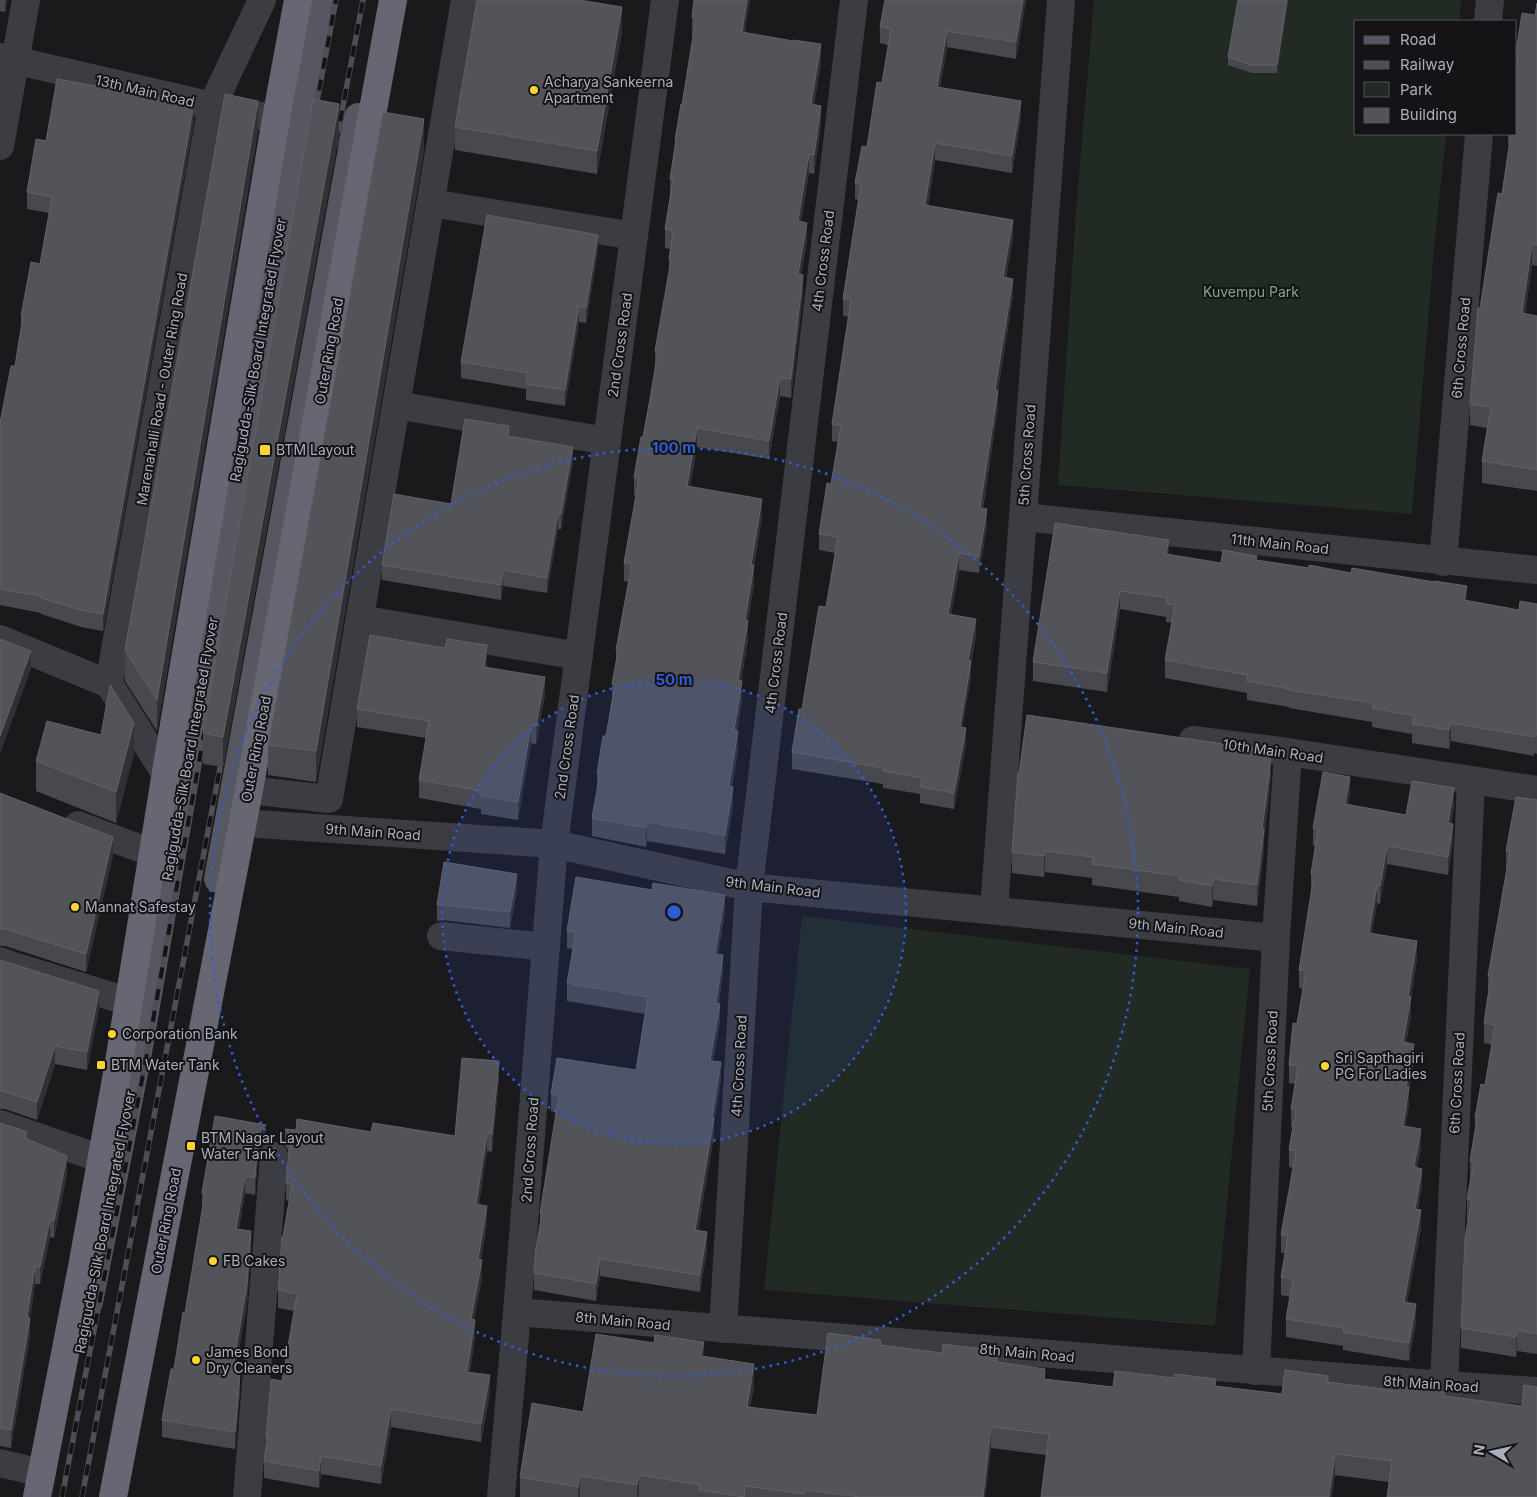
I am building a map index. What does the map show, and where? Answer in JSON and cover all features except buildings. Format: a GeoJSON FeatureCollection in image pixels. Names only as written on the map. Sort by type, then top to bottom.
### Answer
{"type":"FeatureCollection","features":[{"type":"Feature","properties":{"kind":"highway"},"geometry":{"type":"LineString","coordinates":[[43,1489],[130,1002],[152,853],[298,0]]}},
{"type":"Feature","properties":{"kind":"highway","name":"Outer Ring Road"},"geometry":{"type":"LineString","coordinates":[[113,1497],[249,790],[393,0]]}},
{"type":"Feature","properties":{"kind":"main road","name":"Ragigudda-Silk Board Integrated Flyover"},"geometry":{"type":"LineString","coordinates":[[43,1489],[138,1052],[318,0]]}},
{"type":"Feature","properties":{"kind":"main road"},"geometry":{"type":"LineString","coordinates":[[113,1497],[186,1055],[379,0]]}},
{"type":"Feature","properties":{"kind":"street"},"geometry":{"type":"LineString","coordinates":[[0,146],[8,59],[26,0]]}},
{"type":"Feature","properties":{"kind":"street","name":"Marenahalli Road - Outer Ring Road"},"geometry":{"type":"LineString","coordinates":[[110,684],[212,106],[262,0]]}},
{"type":"Feature","properties":{"kind":"street"},"geometry":{"type":"LineString","coordinates":[[249,790],[329,799],[465,0]]}},
{"type":"Feature","properties":{"kind":"street","name":"2nd Cross Road"},"geometry":{"type":"LineString","coordinates":[[501,1497],[518,1312],[554,844],[666,0]]}},
{"type":"Feature","properties":{"kind":"street","name":"4th Cross Road"},"geometry":{"type":"LineString","coordinates":[[723,1328],[750,887],[854,0]]}},
{"type":"Feature","properties":{"kind":"street","name":"5th Cross Road"},"geometry":{"type":"LineString","coordinates":[[994,910],[1061,0]]}},
{"type":"Feature","properties":{"kind":"street"},"geometry":{"type":"LineString","coordinates":[[1488,20],[1490,0]]}},
{"type":"Feature","properties":{"kind":"street","name":"13th Main Road"},"geometry":{"type":"LineString","coordinates":[[8,59],[276,120]]}},
{"type":"Feature","properties":{"kind":"street","name":"6th Cross Road"},"geometry":{"type":"LineString","coordinates":[[1443,562],[1479,135]]}},
{"type":"Feature","properties":{"kind":"street"},"geometry":{"type":"LineString","coordinates":[[431,203],[634,236]]}},
{"type":"Feature","properties":{"kind":"street"},"geometry":{"type":"LineString","coordinates":[[396,405],[607,441]]}},
{"type":"Feature","properties":{"kind":"street","name":"11th Main Road"},"geometry":{"type":"LineString","coordinates":[[1022,517],[1443,562],[1537,570]]}},
{"type":"Feature","properties":{"kind":"street"},"geometry":{"type":"LineString","coordinates":[[360,619],[579,656]]}},
{"type":"Feature","properties":{"kind":"street"},"geometry":{"type":"LineString","coordinates":[[0,639],[110,684],[166,774]]}},
{"type":"Feature","properties":{"kind":"street"},"geometry":{"type":"LineString","coordinates":[[1008,717],[1037,720]]}},
{"type":"Feature","properties":{"kind":"street","name":"10th Main Road"},"geometry":{"type":"LineString","coordinates":[[1172,738],[1288,752],[1537,790]]}},
{"type":"Feature","properties":{"kind":"street","name":"5th Cross Road"},"geometry":{"type":"LineString","coordinates":[[1256,1370],[1276,938],[1288,752]]}},
{"type":"Feature","properties":{"kind":"street","name":"6th Cross Road"},"geometry":{"type":"LineString","coordinates":[[1444,1385],[1471,781]]}},
{"type":"Feature","properties":{"kind":"street"},"geometry":{"type":"LineString","coordinates":[[57,817],[152,853]]}},
{"type":"Feature","properties":{"kind":"street","name":"9th Main Road"},"geometry":{"type":"LineString","coordinates":[[242,823],[554,844],[750,887],[1276,938]]}},
{"type":"Feature","properties":{"kind":"street"},"geometry":{"type":"LineString","coordinates":[[441,936],[546,947]]}},
{"type":"Feature","properties":{"kind":"street"},"geometry":{"type":"LineString","coordinates":[[0,961],[130,1002]]}},
{"type":"Feature","properties":{"kind":"street"},"geometry":{"type":"LineString","coordinates":[[0,1124],[102,1159]]}},
{"type":"Feature","properties":{"kind":"street"},"geometry":{"type":"LineString","coordinates":[[246,1497],[274,1156]]}},
{"type":"Feature","properties":{"kind":"street","name":"8th Main Road"},"geometry":{"type":"LineString","coordinates":[[518,1312],[1537,1391]]}},
{"type":"Feature","properties":{"kind":"street"},"geometry":{"type":"LineString","coordinates":[[0,1463],[43,1489]]}},
{"type":"Feature","properties":{"kind":"green space","name":"Kuvempu Park"},"geometry":{"type":"Polygon","coordinates":[[[1094,0],[1461,0],[1459,20],[1354,20],[1354,135],[1446,135],[1434,250],[1412,514],[1058,485],[1076,210],[1094,0]]]}},
{"type":"Feature","properties":{"kind":"green space"},"geometry":{"type":"Polygon","coordinates":[[[802,916],[1250,969],[1215,1326],[764,1290],[802,916]]]}},
{"type":"Feature","properties":{"kind":"railway"},"geometry":{"type":"LineString","coordinates":[[315,112],[336,0]]}},
{"type":"Feature","properties":{"kind":"railway"},"geometry":{"type":"LineString","coordinates":[[336,143],[363,0]]}},
{"type":"Feature","properties":{"kind":"railway"},"geometry":{"type":"LineString","coordinates":[[62,1497],[147,1054],[206,723]]}},
{"type":"Feature","properties":{"kind":"railway"},"geometry":{"type":"LineString","coordinates":[[82,1497],[223,752]]}},
{"type":"Feature","properties":{"kind":"place","name":"Acharya Sankeerna Apartment"},"geometry":{"type":"Point","coordinates":[534,90]}},
{"type":"Feature","properties":{"kind":"place","name":"BTM Layout"},"geometry":{"type":"Point","coordinates":[265,450]}},
{"type":"Feature","properties":{"kind":"place","name":"Mannat Safestay"},"geometry":{"type":"Point","coordinates":[75,907]}},
{"type":"Feature","properties":{"kind":"place","name":"Corporation Bank"},"geometry":{"type":"Point","coordinates":[112,1034]}},
{"type":"Feature","properties":{"kind":"place","name":"BTM Water Tank"},"geometry":{"type":"Point","coordinates":[101,1065]}},
{"type":"Feature","properties":{"kind":"place","name":"Sri Sapthagiri PG For Ladies"},"geometry":{"type":"Point","coordinates":[1325,1066]}},
{"type":"Feature","properties":{"kind":"place","name":"BTM Nagar Layout Water Tank"},"geometry":{"type":"Point","coordinates":[191,1146]}},
{"type":"Feature","properties":{"kind":"place","name":"FB Cakes"},"geometry":{"type":"Point","coordinates":[213,1261]}},
{"type":"Feature","properties":{"kind":"place","name":"James Bond Dry Cleaners"},"geometry":{"type":"Point","coordinates":[196,1360]}}]}
